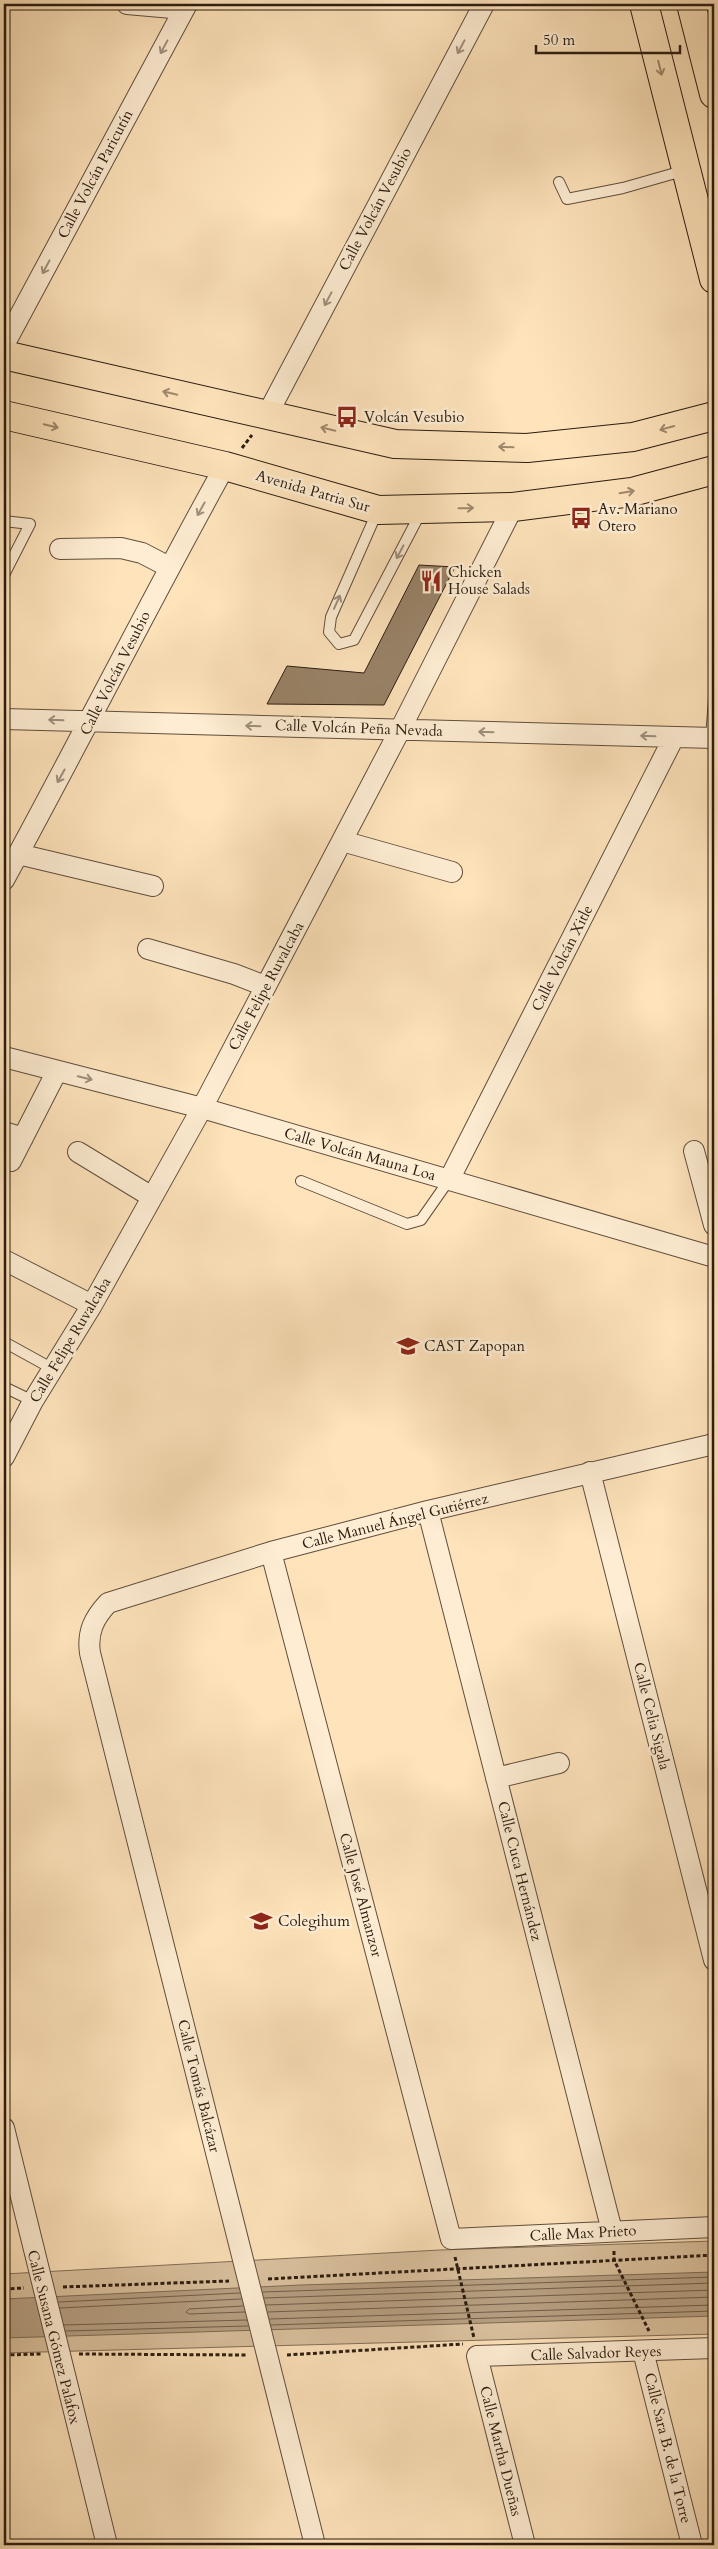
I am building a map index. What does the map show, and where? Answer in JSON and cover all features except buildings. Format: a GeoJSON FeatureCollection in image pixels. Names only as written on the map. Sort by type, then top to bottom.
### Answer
{"type":"FeatureCollection","features":[{"type":"Feature","properties":{"kind":"main road"},"geometry":{"type":"LineString","coordinates":[[644,4],[714,279]]}},
{"type":"Feature","properties":{"kind":"main road"},"geometry":{"type":"LineString","coordinates":[[692,4],[714,94]]}},
{"type":"Feature","properties":{"kind":"main road"},"geometry":{"type":"LineString","coordinates":[[4,355],[395,444],[526,448],[633,437],[714,416]]}},
{"type":"Feature","properties":{"kind":"main road","name":"Avenida Patria Sur"},"geometry":{"type":"LineString","coordinates":[[4,415],[225,466],[378,510],[513,507],[632,492],[714,470]]}},
{"type":"Feature","properties":{"kind":"street"},"geometry":{"type":"LineString","coordinates":[[127,4],[186,6]]}},
{"type":"Feature","properties":{"kind":"street","name":"Calle Volcán Vesubio"},"geometry":{"type":"LineString","coordinates":[[267,415],[484,4]]}},
{"type":"Feature","properties":{"kind":"street","name":"Calle Volcán Paricutín"},"geometry":{"type":"LineString","coordinates":[[4,345],[186,6]]}},
{"type":"Feature","properties":{"kind":"street","name":"Calle Volcán Vesubio"},"geometry":{"type":"LineString","coordinates":[[4,880],[90,721],[169,566],[225,466]]}},
{"type":"Feature","properties":{"kind":"street","name":"Calle Felipe Ruvalcaba"},"geometry":{"type":"LineString","coordinates":[[4,1457],[33,1401],[92,1305],[202,1108],[400,730],[513,507]]}},
{"type":"Feature","properties":{"kind":"street"},"geometry":{"type":"LineString","coordinates":[[60,549],[121,548],[142,553],[169,566]]}},
{"type":"Feature","properties":{"kind":"street","name":"Calle Volcán Peña Nevada"},"geometry":{"type":"LineString","coordinates":[[4,719],[712,738]]}},
{"type":"Feature","properties":{"kind":"street","name":"Calle Volcán Xitle"},"geometry":{"type":"LineString","coordinates":[[449,1180],[674,737]]}},
{"type":"Feature","properties":{"kind":"street"},"geometry":{"type":"LineString","coordinates":[[342,841],[452,872]]}},
{"type":"Feature","properties":{"kind":"street"},"geometry":{"type":"LineString","coordinates":[[18,854],[153,886]]}},
{"type":"Feature","properties":{"kind":"street"},"geometry":{"type":"LineString","coordinates":[[148,949],[234,974],[266,986]]}},
{"type":"Feature","properties":{"kind":"street","name":"Calle Volcán Mauna Loa"},"geometry":{"type":"LineString","coordinates":[[4,1057],[202,1108],[714,1256]]}},
{"type":"Feature","properties":{"kind":"street"},"geometry":{"type":"LineString","coordinates":[[11,1162],[13,1135],[57,1071]]}},
{"type":"Feature","properties":{"kind":"street"},"geometry":{"type":"LineString","coordinates":[[694,1151],[714,1225]]}},
{"type":"Feature","properties":{"kind":"street"},"geometry":{"type":"LineString","coordinates":[[78,1152],[152,1197]]}},
{"type":"Feature","properties":{"kind":"street"},"geometry":{"type":"LineString","coordinates":[[4,1260],[92,1305]]}},
{"type":"Feature","properties":{"kind":"street","name":"Calle Manuel Ángel Gutiérrez"},"geometry":{"type":"LineString","coordinates":[[91,1627],[97,1615],[108,1603],[271,1552],[428,1511],[714,1444]]}},
{"type":"Feature","properties":{"kind":"street","name":"Calle Celia Sigala"},"geometry":{"type":"LineString","coordinates":[[590,1472],[714,1960]]}},
{"type":"Feature","properties":{"kind":"street","name":"Calle Cuca Hernández"},"geometry":{"type":"LineString","coordinates":[[428,1511],[612,2231]]}},
{"type":"Feature","properties":{"kind":"street","name":"Calle José Almanzor"},"geometry":{"type":"LineString","coordinates":[[271,1552],[451,2239]]}},
{"type":"Feature","properties":{"kind":"street","name":"Calle Tomás Balcázar"},"geometry":{"type":"LineString","coordinates":[[91,1627],[88,1639],[90,1653],[315,2545]]}},
{"type":"Feature","properties":{"kind":"street"},"geometry":{"type":"LineString","coordinates":[[496,1778],[559,1762]]}},
{"type":"Feature","properties":{"kind":"street","name":"Calle Susana Gómez Palafox"},"geometry":{"type":"LineString","coordinates":[[4,2128],[42,2290],[107,2545]]}},
{"type":"Feature","properties":{"kind":"street","name":"Calle Max Prieto"},"geometry":{"type":"LineString","coordinates":[[451,2239],[714,2226]]}},
{"type":"Feature","properties":{"kind":"street","name":"Calle Salvador Reyes"},"geometry":{"type":"LineString","coordinates":[[471,2350],[642,2342],[714,2348]]}},
{"type":"Feature","properties":{"kind":"street","name":"Calle Sara B. de la Torre"},"geometry":{"type":"LineString","coordinates":[[642,2342],[692,2545]]}},
{"type":"Feature","properties":{"kind":"street","name":"Calle Martha Dueñas"},"geometry":{"type":"LineString","coordinates":[[471,2350],[525,2545]]}},
{"type":"Feature","properties":{"kind":"lane"},"geometry":{"type":"LineString","coordinates":[[559,182],[567,199],[623,188],[686,170]]}},
{"type":"Feature","properties":{"kind":"lane"},"geometry":{"type":"LineString","coordinates":[[378,510],[331,617],[328,632],[339,644],[354,640],[423,509]]}},
{"type":"Feature","properties":{"kind":"lane"},"geometry":{"type":"LineString","coordinates":[[4,521],[30,524],[4,575]]}},
{"type":"Feature","properties":{"kind":"lane"},"geometry":{"type":"LineString","coordinates":[[712,738],[714,699]]}},
{"type":"Feature","properties":{"kind":"lane"},"geometry":{"type":"LineString","coordinates":[[301,1181],[407,1224],[420,1220],[449,1180]]}},
{"type":"Feature","properties":{"kind":"lane"},"geometry":{"type":"LineString","coordinates":[[4,1342],[53,1369]]}},
{"type":"Feature","properties":{"kind":"lane"},"geometry":{"type":"LineString","coordinates":[[4,1387],[33,1401]]}},
{"type":"Feature","properties":{"kind":"path"},"geometry":{"type":"LineString","coordinates":[[225,466],[267,415]]}},
{"type":"Feature","properties":{"kind":"path"},"geometry":{"type":"LineString","coordinates":[[4,2289],[42,2290],[248,2282],[714,2255]]}},
{"type":"Feature","properties":{"kind":"path"},"geometry":{"type":"LineString","coordinates":[[614,2260],[650,2332],[642,2342]]}},
{"type":"Feature","properties":{"kind":"path"},"geometry":{"type":"LineString","coordinates":[[460,2276],[473,2334]]}},
{"type":"Feature","properties":{"kind":"path"},"geometry":{"type":"LineString","coordinates":[[4,2355],[57,2347],[265,2346],[471,2350]]}},
{"type":"Feature","properties":{"kind":"shaded area"},"geometry":{"type":"Polygon","coordinates":[[[714,2241],[714,2334],[4,2353],[4,2274],[440,2250],[714,2241]]]}},
{"type":"Feature","properties":{"kind":"water"},"geometry":{"type":"Polygon","coordinates":[[[714,2272],[714,2316],[4,2338],[4,2299],[301,2285],[714,2272]]]}},
{"type":"Feature","properties":{"kind":"place","name":"Volcán Vesubio"},"geometry":{"type":"Point","coordinates":[347,417]}},
{"type":"Feature","properties":{"kind":"place","name":"Av. Mariano Otero"},"geometry":{"type":"Point","coordinates":[581,518]}},
{"type":"Feature","properties":{"kind":"place","name":"Chicken House Salads"},"geometry":{"type":"Point","coordinates":[431,581]}},
{"type":"Feature","properties":{"kind":"place","name":"CAST Zapopan"},"geometry":{"type":"Point","coordinates":[408,1346]}},
{"type":"Feature","properties":{"kind":"place","name":"Colegihum"},"geometry":{"type":"Point","coordinates":[261,1921]}}]}
